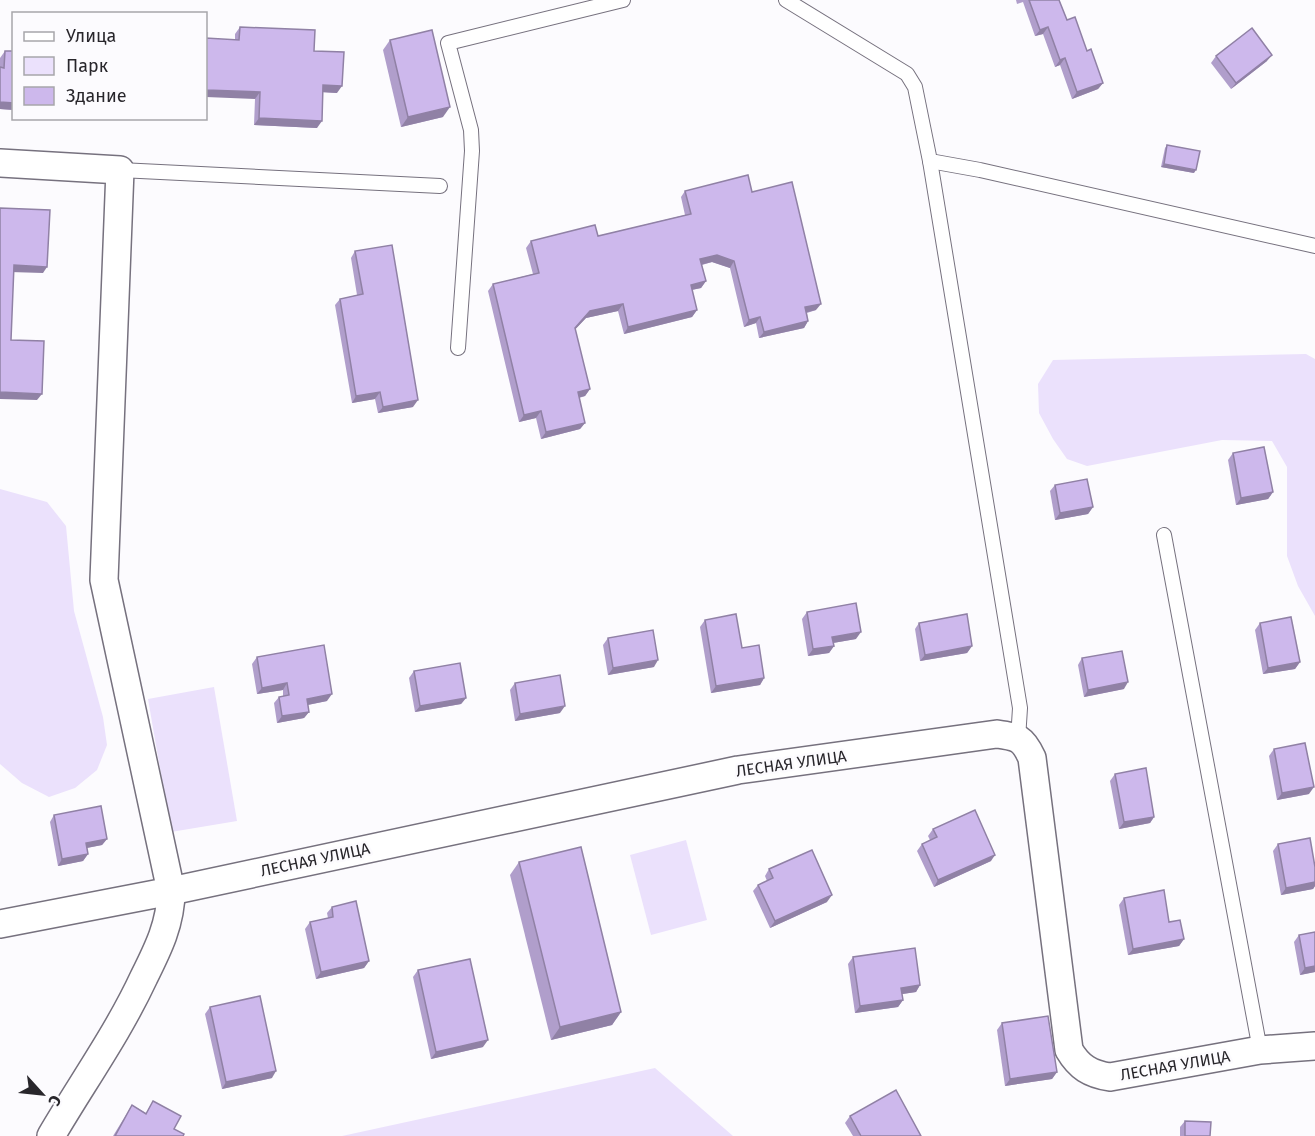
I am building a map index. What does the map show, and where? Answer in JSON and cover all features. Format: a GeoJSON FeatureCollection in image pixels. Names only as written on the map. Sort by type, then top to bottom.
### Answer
{"type":"FeatureCollection","features":[{"type":"Feature","properties":{"kind":"street"},"geometry":{"type":"LineString","coordinates":[[0,163],[120,170],[104,580],[171,891],[171,910],[164,938],[127,1014],[51,1136]]}},
{"type":"Feature","properties":{"kind":"street","name":"ЛЕСНАЯ УЛИЦА"},"geometry":{"type":"LineString","coordinates":[[0,924],[171,891],[738,770],[997,734],[1012,736],[1025,743],[1032,758],[1069,1050],[1075,1061],[1085,1070],[1096,1075],[1110,1077],[1260,1050],[1315,1046]]}},
{"type":"Feature","properties":{"kind":"lane"},"geometry":{"type":"LineString","coordinates":[[458,348],[472,151],[471,130],[448,43],[623,0]]}},
{"type":"Feature","properties":{"kind":"lane"},"geometry":{"type":"LineString","coordinates":[[786,0],[907,74],[915,87],[930,162],[1020,708],[1018,740]]}},
{"type":"Feature","properties":{"kind":"lane"},"geometry":{"type":"LineString","coordinates":[[930,162],[980,170],[1315,246]]}},
{"type":"Feature","properties":{"kind":"lane"},"geometry":{"type":"LineString","coordinates":[[120,170],[440,186]]}},
{"type":"Feature","properties":{"kind":"lane"},"geometry":{"type":"LineString","coordinates":[[1164,535],[1260,1050]]}},
{"type":"Feature","properties":{"kind":"green space"},"geometry":{"type":"Polygon","coordinates":[[[1306,354],[1315,359],[1315,616],[1298,586],[1287,556],[1287,467],[1272,441],[1222,440],[1087,466],[1067,459],[1039,413],[1038,384],[1053,360],[1306,354]]]}},
{"type":"Feature","properties":{"kind":"green space"},"geometry":{"type":"Polygon","coordinates":[[[0,489],[47,502],[66,526],[74,611],[103,717],[107,745],[97,770],[75,788],[49,797],[22,783],[0,764],[0,489]]]}},
{"type":"Feature","properties":{"kind":"green space"},"geometry":{"type":"Polygon","coordinates":[[[214,687],[237,821],[171,832],[148,699],[214,687]]]}},
{"type":"Feature","properties":{"kind":"green space"},"geometry":{"type":"Polygon","coordinates":[[[686,840],[707,920],[651,935],[630,855],[686,840]]]}},
{"type":"Feature","properties":{"kind":"green space"},"geometry":{"type":"Polygon","coordinates":[[[655,1068],[733,1136],[342,1136],[655,1068]]]}},
{"type":"Feature","properties":{"kind":"building"},"geometry":{"type":"Polygon","coordinates":[[[1029,0],[1059,0],[1067,20],[1075,17],[1087,51],[1091,49],[1103,83],[1077,92],[1065,58],[1060,60],[1048,27],[1040,30],[1029,0]]]}},
{"type":"Feature","properties":{"kind":"building"},"geometry":{"type":"Polygon","coordinates":[[[240,27],[315,30],[314,51],[344,52],[342,86],[323,85],[322,121],[259,118],[260,92],[207,90],[207,38],[239,40],[240,27]]]}},
{"type":"Feature","properties":{"kind":"building"},"geometry":{"type":"Polygon","coordinates":[[[1252,28],[1272,55],[1236,83],[1216,56],[1252,28]]]}},
{"type":"Feature","properties":{"kind":"building"},"geometry":{"type":"Polygon","coordinates":[[[432,30],[450,107],[408,117],[390,40],[432,30]]]}},
{"type":"Feature","properties":{"kind":"building"},"geometry":{"type":"Polygon","coordinates":[[[5,51],[12,51],[12,103],[0,102],[0,67],[4,68],[5,51]]]}},
{"type":"Feature","properties":{"kind":"building"},"geometry":{"type":"Polygon","coordinates":[[[1167,145],[1200,151],[1196,170],[1164,164],[1167,145]]]}},
{"type":"Feature","properties":{"kind":"building"},"geometry":{"type":"Polygon","coordinates":[[[748,175],[752,192],[792,182],[821,304],[805,307],[808,321],[764,332],[760,317],[749,320],[734,261],[717,255],[700,259],[706,281],[691,285],[697,310],[628,327],[623,304],[590,311],[575,328],[590,389],[578,392],[585,423],[546,432],[541,411],[524,415],[493,284],[539,273],[531,241],[595,225],[598,236],[691,214],[685,191],[748,175]]]}},
{"type":"Feature","properties":{"kind":"building"},"geometry":{"type":"Polygon","coordinates":[[[0,208],[50,210],[47,267],[14,265],[11,340],[44,341],[42,394],[0,392],[0,208]]]}},
{"type":"Feature","properties":{"kind":"building"},"geometry":{"type":"Polygon","coordinates":[[[392,245],[418,400],[383,407],[380,392],[356,396],[340,299],[363,294],[355,251],[392,245]]]}},
{"type":"Feature","properties":{"kind":"building"},"geometry":{"type":"Polygon","coordinates":[[[1264,447],[1273,492],[1241,498],[1233,453],[1264,447]]]}},
{"type":"Feature","properties":{"kind":"building"},"geometry":{"type":"Polygon","coordinates":[[[1087,479],[1093,507],[1060,513],[1055,485],[1087,479]]]}},
{"type":"Feature","properties":{"kind":"building"},"geometry":{"type":"Polygon","coordinates":[[[856,603],[861,632],[832,637],[834,646],[813,649],[807,612],[856,603]]]}},
{"type":"Feature","properties":{"kind":"building"},"geometry":{"type":"Polygon","coordinates":[[[736,614],[742,648],[759,645],[764,678],[716,686],[705,620],[736,614]]]}},
{"type":"Feature","properties":{"kind":"building"},"geometry":{"type":"Polygon","coordinates":[[[967,614],[972,646],[925,655],[919,623],[967,614]]]}},
{"type":"Feature","properties":{"kind":"building"},"geometry":{"type":"Polygon","coordinates":[[[1291,617],[1300,662],[1268,668],[1260,623],[1291,617]]]}},
{"type":"Feature","properties":{"kind":"building"},"geometry":{"type":"Polygon","coordinates":[[[653,630],[658,660],[613,668],[608,638],[653,630]]]}},
{"type":"Feature","properties":{"kind":"building"},"geometry":{"type":"Polygon","coordinates":[[[324,645],[332,694],[307,699],[309,712],[282,716],[279,697],[289,695],[287,683],[262,688],[257,657],[324,645]]]}},
{"type":"Feature","properties":{"kind":"building"},"geometry":{"type":"Polygon","coordinates":[[[1122,651],[1128,682],[1088,690],[1082,658],[1122,651]]]}},
{"type":"Feature","properties":{"kind":"building"},"geometry":{"type":"Polygon","coordinates":[[[460,663],[466,698],[420,706],[414,671],[460,663]]]}},
{"type":"Feature","properties":{"kind":"building"},"geometry":{"type":"Polygon","coordinates":[[[560,675],[565,706],[520,714],[515,683],[560,675]]]}},
{"type":"Feature","properties":{"kind":"building"},"geometry":{"type":"Polygon","coordinates":[[[1305,743],[1314,787],[1282,793],[1274,749],[1305,743]]]}},
{"type":"Feature","properties":{"kind":"building"},"geometry":{"type":"Polygon","coordinates":[[[1146,768],[1154,817],[1124,822],[1115,774],[1146,768]]]}},
{"type":"Feature","properties":{"kind":"building"},"geometry":{"type":"Polygon","coordinates":[[[101,806],[107,839],[86,843],[88,854],[62,859],[54,815],[101,806]]]}},
{"type":"Feature","properties":{"kind":"building"},"geometry":{"type":"Polygon","coordinates":[[[975,810],[995,855],[938,880],[922,844],[937,837],[933,829],[975,810]]]}},
{"type":"Feature","properties":{"kind":"building"},"geometry":{"type":"Polygon","coordinates":[[[1310,838],[1315,882],[1286,888],[1278,844],[1310,838]]]}},
{"type":"Feature","properties":{"kind":"building"},"geometry":{"type":"Polygon","coordinates":[[[581,847],[621,1012],[560,1027],[519,862],[581,847]]]}},
{"type":"Feature","properties":{"kind":"building"},"geometry":{"type":"Polygon","coordinates":[[[812,850],[832,895],[775,921],[758,885],[773,878],[769,869],[812,850]]]}},
{"type":"Feature","properties":{"kind":"building"},"geometry":{"type":"Polygon","coordinates":[[[1164,890],[1169,922],[1180,920],[1184,939],[1133,949],[1124,898],[1164,890]]]}},
{"type":"Feature","properties":{"kind":"building"},"geometry":{"type":"Polygon","coordinates":[[[356,901],[369,961],[321,972],[310,922],[333,917],[332,907],[356,901]]]}},
{"type":"Feature","properties":{"kind":"building"},"geometry":{"type":"Polygon","coordinates":[[[1315,932],[1315,966],[1305,968],[1299,935],[1315,932]]]}},
{"type":"Feature","properties":{"kind":"building"},"geometry":{"type":"Polygon","coordinates":[[[915,948],[920,985],[901,988],[903,1000],[860,1006],[853,957],[915,948]]]}},
{"type":"Feature","properties":{"kind":"building"},"geometry":{"type":"Polygon","coordinates":[[[470,959],[488,1040],[436,1052],[418,970],[470,959]]]}},
{"type":"Feature","properties":{"kind":"building"},"geometry":{"type":"Polygon","coordinates":[[[260,996],[276,1071],[226,1082],[210,1007],[260,996]]]}},
{"type":"Feature","properties":{"kind":"building"},"geometry":{"type":"Polygon","coordinates":[[[1048,1016],[1057,1072],[1010,1079],[1002,1023],[1048,1016]]]}},
{"type":"Feature","properties":{"kind":"building"},"geometry":{"type":"Polygon","coordinates":[[[896,1090],[921,1136],[861,1136],[850,1116],[896,1090]]]}},
{"type":"Feature","properties":{"kind":"building"},"geometry":{"type":"Polygon","coordinates":[[[153,1101],[181,1116],[174,1129],[184,1134],[183,1136],[115,1136],[132,1105],[146,1114],[153,1101]]]}},
{"type":"Feature","properties":{"kind":"building"},"geometry":{"type":"Polygon","coordinates":[[[1185,1121],[1211,1122],[1210,1136],[1185,1136],[1185,1121]]]}}]}
